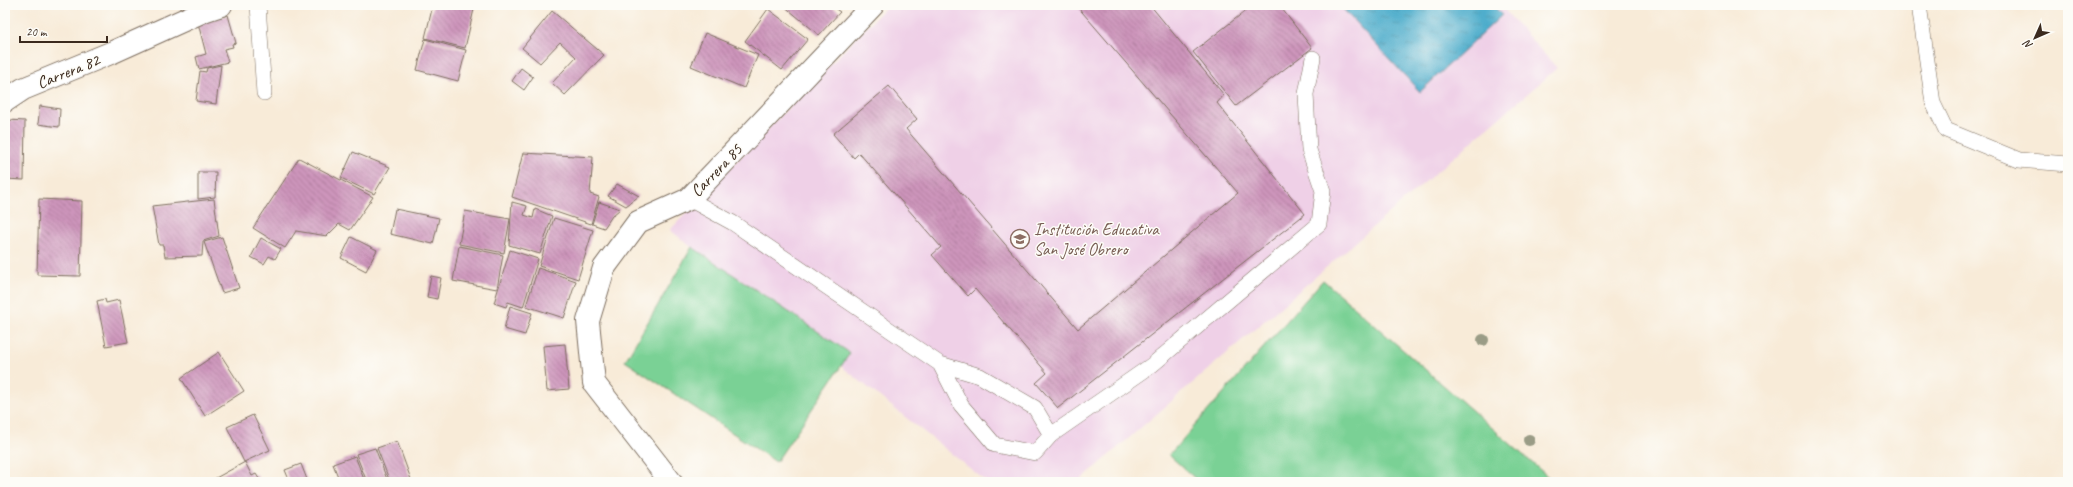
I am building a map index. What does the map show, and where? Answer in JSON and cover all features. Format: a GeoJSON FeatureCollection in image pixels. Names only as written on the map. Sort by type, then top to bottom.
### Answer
{"type":"FeatureCollection","features":[{"type":"Feature","properties":{"kind":"street","name":"Carrera 82"},"geometry":{"type":"LineString","coordinates":[[5,101],[23,89],[113,52],[206,10],[221,5]]}},
{"type":"Feature","properties":{"kind":"street","name":"Carrera 85"},"geometry":{"type":"LineString","coordinates":[[671,482],[594,383],[588,322],[604,268],[638,222],[689,200],[873,5]]}},
{"type":"Feature","properties":{"kind":"lane"},"geometry":{"type":"LineString","coordinates":[[258,5],[264,93]]}},
{"type":"Feature","properties":{"kind":"lane"},"geometry":{"type":"LineString","coordinates":[[1919,5],[1933,103],[1946,130],[2019,160],[2068,164]]}},
{"type":"Feature","properties":{"kind":"lane"},"geometry":{"type":"LineString","coordinates":[[940,364],[961,405],[996,445],[1035,453],[1051,435],[1152,365],[1319,224],[1323,190],[1309,150],[1306,94],[1312,58]]}},
{"type":"Feature","properties":{"kind":"lane"},"geometry":{"type":"LineString","coordinates":[[689,200],[733,223],[940,364],[980,376],[1035,408],[1051,435]]}},
{"type":"Feature","properties":{"kind":"shaded area","name":"Institución Educativa San José Obrero"},"geometry":{"type":"Polygon","coordinates":[[[888,5],[1500,5],[1557,68],[1078,482],[987,482],[670,230],[888,5]]]}},
{"type":"Feature","properties":{"kind":"green space"},"geometry":{"type":"Polygon","coordinates":[[[692,247],[850,353],[776,462],[625,361],[692,247]]]}},
{"type":"Feature","properties":{"kind":"green space"},"geometry":{"type":"Polygon","coordinates":[[[1323,280],[1554,482],[1199,482],[1169,455],[1323,280]]]}},
{"type":"Feature","properties":{"kind":"water"},"geometry":{"type":"Polygon","coordinates":[[[1347,5],[1493,5],[1502,15],[1420,92],[1343,9],[1347,5]]]}},
{"type":"Feature","properties":{"kind":"building"},"geometry":{"type":"Polygon","coordinates":[[[433,5],[475,5],[465,48],[425,38],[433,5]]]}},
{"type":"Feature","properties":{"kind":"building"},"geometry":{"type":"Polygon","coordinates":[[[783,5],[830,5],[840,12],[819,35],[783,5]]]}},
{"type":"Feature","properties":{"kind":"building"},"geometry":{"type":"Polygon","coordinates":[[[1076,5],[1150,5],[1224,95],[1217,103],[1305,214],[1058,408],[1036,383],[1047,373],[975,289],[968,296],[932,255],[941,247],[859,153],[854,158],[833,134],[889,86],[917,119],[906,129],[1078,329],[1238,193],[1076,5]]]}},
{"type":"Feature","properties":{"kind":"building"},"geometry":{"type":"Polygon","coordinates":[[[1253,5],[1279,5],[1312,48],[1236,106],[1193,52],[1253,5]]]}},
{"type":"Feature","properties":{"kind":"building"},"geometry":{"type":"Polygon","coordinates":[[[768,9],[808,39],[782,70],[745,41],[768,9]]]}},
{"type":"Feature","properties":{"kind":"building"},"geometry":{"type":"Polygon","coordinates":[[[552,11],[604,55],[565,95],[552,83],[576,57],[560,42],[540,63],[522,48],[552,11]]]}},
{"type":"Feature","properties":{"kind":"building"},"geometry":{"type":"Polygon","coordinates":[[[228,15],[236,43],[232,44],[233,47],[224,49],[228,62],[199,69],[196,57],[206,54],[198,23],[228,15]]]}},
{"type":"Feature","properties":{"kind":"building"},"geometry":{"type":"Polygon","coordinates":[[[705,33],[758,55],[744,88],[691,66],[705,33]]]}},
{"type":"Feature","properties":{"kind":"building"},"geometry":{"type":"Polygon","coordinates":[[[425,39],[466,50],[458,81],[417,70],[425,39]]]}},
{"type":"Feature","properties":{"kind":"building"},"geometry":{"type":"Polygon","coordinates":[[[221,65],[216,104],[196,101],[200,71],[206,72],[207,68],[221,65]]]}},
{"type":"Feature","properties":{"kind":"building"},"geometry":{"type":"Polygon","coordinates":[[[521,68],[533,77],[524,90],[512,81],[521,68]]]}},
{"type":"Feature","properties":{"kind":"building"},"geometry":{"type":"Polygon","coordinates":[[[40,106],[60,109],[59,127],[38,124],[40,106]]]}},
{"type":"Feature","properties":{"kind":"building"},"geometry":{"type":"Polygon","coordinates":[[[5,121],[25,121],[24,180],[5,179],[5,121]]]}},
{"type":"Feature","properties":{"kind":"building"},"geometry":{"type":"Polygon","coordinates":[[[353,152],[390,167],[374,194],[341,178],[353,152]]]}},
{"type":"Feature","properties":{"kind":"building"},"geometry":{"type":"Polygon","coordinates":[[[523,153],[593,157],[590,194],[599,197],[591,224],[512,197],[523,153]]]}},
{"type":"Feature","properties":{"kind":"building"},"geometry":{"type":"Polygon","coordinates":[[[299,158],[373,197],[350,230],[339,224],[327,236],[296,231],[285,248],[253,228],[299,158]]]}},
{"type":"Feature","properties":{"kind":"building"},"geometry":{"type":"Polygon","coordinates":[[[198,172],[216,172],[215,197],[198,199],[198,172]]]}},
{"type":"Feature","properties":{"kind":"building"},"geometry":{"type":"Polygon","coordinates":[[[617,184],[639,196],[626,206],[608,196],[617,184]]]}},
{"type":"Feature","properties":{"kind":"building"},"geometry":{"type":"Polygon","coordinates":[[[39,199],[82,201],[80,276],[37,275],[39,199]]]}},
{"type":"Feature","properties":{"kind":"building"},"geometry":{"type":"Polygon","coordinates":[[[214,199],[219,236],[203,241],[202,256],[165,257],[163,245],[159,245],[152,206],[214,199]]]}},
{"type":"Feature","properties":{"kind":"building"},"geometry":{"type":"Polygon","coordinates":[[[512,202],[527,206],[524,215],[533,218],[535,209],[552,216],[540,254],[509,245],[512,202]]]}},
{"type":"Feature","properties":{"kind":"building"},"geometry":{"type":"Polygon","coordinates":[[[599,202],[620,209],[612,216],[604,228],[592,224],[599,202]]]}},
{"type":"Feature","properties":{"kind":"building"},"geometry":{"type":"Polygon","coordinates":[[[395,209],[439,218],[433,244],[390,234],[395,209]]]}},
{"type":"Feature","properties":{"kind":"building"},"geometry":{"type":"Polygon","coordinates":[[[465,211],[510,219],[504,253],[459,244],[465,211]]]}},
{"type":"Feature","properties":{"kind":"building"},"geometry":{"type":"Polygon","coordinates":[[[554,218],[593,230],[578,279],[539,266],[554,218]]]}},
{"type":"Feature","properties":{"kind":"building"},"geometry":{"type":"Polygon","coordinates":[[[222,237],[239,288],[222,293],[204,242],[222,237]]]}},
{"type":"Feature","properties":{"kind":"building"},"geometry":{"type":"Polygon","coordinates":[[[351,237],[377,250],[366,271],[341,258],[351,237]]]}},
{"type":"Feature","properties":{"kind":"building"},"geometry":{"type":"Polygon","coordinates":[[[261,238],[281,249],[275,259],[269,256],[264,264],[251,257],[261,238]]]}},
{"type":"Feature","properties":{"kind":"building"},"geometry":{"type":"Polygon","coordinates":[[[459,246],[503,255],[497,289],[453,281],[459,246]]]}},
{"type":"Feature","properties":{"kind":"building"},"geometry":{"type":"Polygon","coordinates":[[[510,250],[538,259],[523,307],[508,302],[506,307],[494,303],[510,250]]]}},
{"type":"Feature","properties":{"kind":"building"},"geometry":{"type":"Polygon","coordinates":[[[538,268],[576,281],[564,318],[526,306],[538,268]]]}},
{"type":"Feature","properties":{"kind":"building"},"geometry":{"type":"Polygon","coordinates":[[[431,276],[441,278],[437,299],[427,297],[431,276]]]}},
{"type":"Feature","properties":{"kind":"building"},"geometry":{"type":"Polygon","coordinates":[[[105,299],[106,303],[119,300],[128,342],[106,346],[97,301],[105,299]]]}},
{"type":"Feature","properties":{"kind":"building"},"geometry":{"type":"Polygon","coordinates":[[[510,306],[532,313],[525,335],[504,329],[510,306]]]}},
{"type":"Feature","properties":{"kind":"building"},"geometry":{"type":"Polygon","coordinates":[[[565,344],[569,389],[547,391],[543,346],[565,344]]]}},
{"type":"Feature","properties":{"kind":"building"},"geometry":{"type":"Polygon","coordinates":[[[219,352],[244,391],[205,416],[181,378],[219,352]]]}},
{"type":"Feature","properties":{"kind":"building"},"geometry":{"type":"Polygon","coordinates":[[[253,415],[270,450],[244,462],[227,427],[253,415]]]}},
{"type":"Feature","properties":{"kind":"building"},"geometry":{"type":"Polygon","coordinates":[[[397,441],[412,482],[390,482],[377,448],[397,441]]]}},
{"type":"Feature","properties":{"kind":"building"},"geometry":{"type":"Polygon","coordinates":[[[375,448],[388,482],[367,482],[356,454],[375,448]]]}},
{"type":"Feature","properties":{"kind":"building"},"geometry":{"type":"Polygon","coordinates":[[[355,456],[365,482],[340,482],[333,464],[355,456]]]}},
{"type":"Feature","properties":{"kind":"building"},"geometry":{"type":"Polygon","coordinates":[[[245,462],[252,476],[256,474],[261,482],[216,482],[214,479],[245,462]]]}},
{"type":"Feature","properties":{"kind":"building"},"geometry":{"type":"Polygon","coordinates":[[[301,464],[308,482],[290,482],[285,470],[301,464]]]}},
{"type":"Feature","properties":{"kind":"place","name":"Institución Educativa San José Obrero"},"geometry":{"type":"Point","coordinates":[1020,239]}}]}
